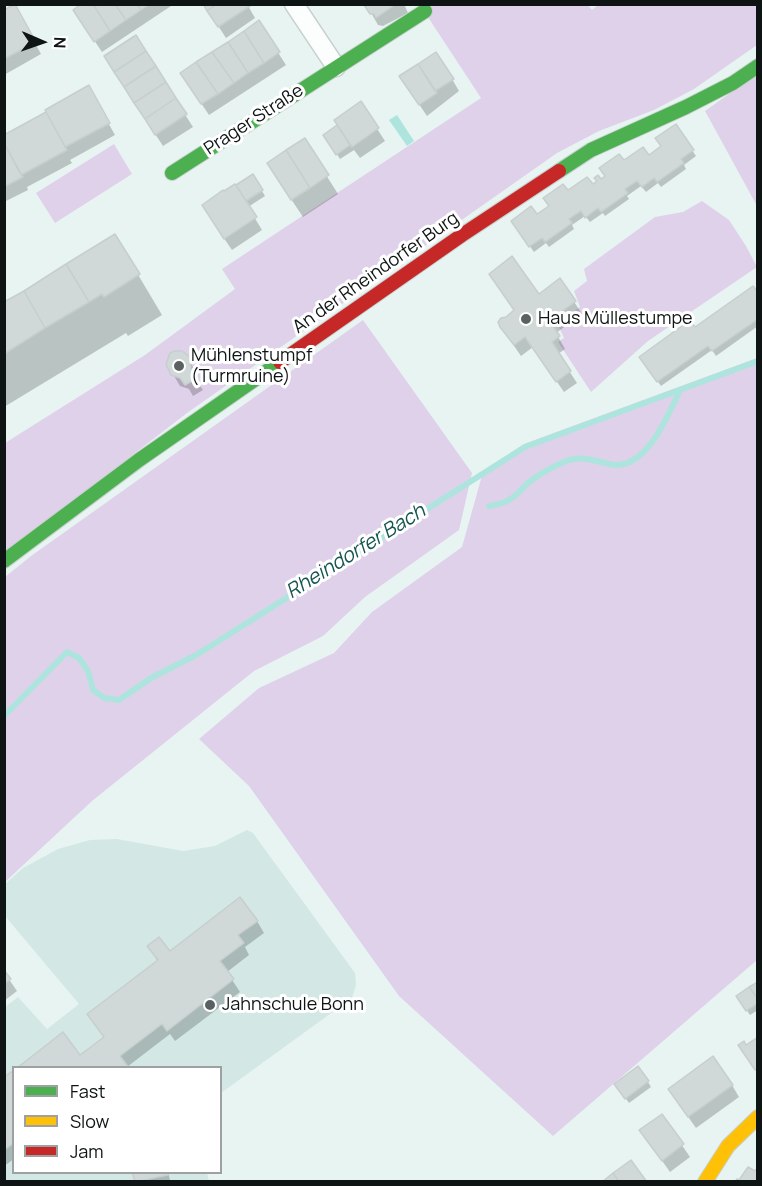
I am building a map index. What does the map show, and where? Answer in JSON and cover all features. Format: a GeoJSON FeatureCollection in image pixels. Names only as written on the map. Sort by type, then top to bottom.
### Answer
{"type":"FeatureCollection","features":[{"type":"Feature","properties":{"kind":"street"},"geometry":{"type":"LineString","coordinates":[[294,4],[336,67]]}},
{"type":"Feature","properties":{"kind":"street","name":"Prager Straße"},"geometry":{"type":"LineString","coordinates":[[172,173],[425,11]]}},
{"type":"Feature","properties":{"kind":"street","name":"An der Rheindorfer Burg"},"geometry":{"type":"LineString","coordinates":[[4,561],[149,453],[482,222],[591,150],[686,107],[758,66]]}},
{"type":"Feature","properties":{"kind":"street"},"geometry":{"type":"LineString","coordinates":[[705,1182],[729,1146],[758,1117]]}},
{"type":"Feature","properties":{"kind":"shaded area"},"geometry":{"type":"Polygon","coordinates":[[[587,4],[592,10],[599,4],[757,5],[757,45],[694,89],[654,110],[599,131],[557,153],[187,413],[5,553],[5,443],[145,355],[235,289],[222,269],[481,98],[420,5],[587,4]]]}},
{"type":"Feature","properties":{"kind":"shaded area"},"geometry":{"type":"Polygon","coordinates":[[[757,74],[757,206],[705,111],[757,74]]]}},
{"type":"Feature","properties":{"kind":"shaded area"},"geometry":{"type":"Polygon","coordinates":[[[114,144],[132,174],[55,223],[36,193],[114,144]]]}},
{"type":"Feature","properties":{"kind":"shaded area"},"geometry":{"type":"Polygon","coordinates":[[[702,201],[729,220],[757,267],[648,341],[591,392],[558,342],[564,338],[557,323],[580,307],[574,291],[587,281],[584,269],[655,217],[683,212],[702,201]]]}},
{"type":"Feature","properties":{"kind":"shaded area"},"geometry":{"type":"Polygon","coordinates":[[[363,320],[472,473],[459,530],[365,597],[323,636],[254,671],[92,801],[5,882],[5,577],[31,556],[363,320]]]}},
{"type":"Feature","properties":{"kind":"shaded area"},"geometry":{"type":"Polygon","coordinates":[[[757,358],[757,960],[553,1136],[399,996],[249,786],[199,739],[259,688],[334,653],[372,612],[462,547],[483,472],[524,444],[757,358]]]}},
{"type":"Feature","properties":{"kind":"shaded area","name":"Jahnschule Bonn"},"geometry":{"type":"Polygon","coordinates":[[[247,830],[253,833],[355,973],[356,985],[352,998],[222,1092],[222,1066],[12,1066],[12,1174],[207,1174],[209,1181],[5,1182],[5,1007],[18,997],[47,1029],[79,1004],[5,916],[5,884],[23,868],[58,849],[90,840],[117,839],[183,851],[215,846],[247,830]]]}},
{"type":"Feature","properties":{"kind":"water"},"geometry":{"type":"Polygon","coordinates":[[[397,115],[414,141],[407,146],[389,120],[397,115]]]}},
{"type":"Feature","properties":{"kind":"building"},"geometry":{"type":"Polygon","coordinates":[[[15,4],[36,42],[4,59],[4,10],[15,4]]]}},
{"type":"Feature","properties":{"kind":"building"},"geometry":{"type":"Polygon","coordinates":[[[81,4],[93,4],[110,31],[94,42],[73,10],[81,4]]]}},
{"type":"Feature","properties":{"kind":"building"},"geometry":{"type":"Polygon","coordinates":[[[93,4],[115,4],[126,20],[110,31],[93,4]]]}},
{"type":"Feature","properties":{"kind":"building"},"geometry":{"type":"Polygon","coordinates":[[[115,4],[137,4],[141,10],[126,20],[115,4]]]}},
{"type":"Feature","properties":{"kind":"building"},"geometry":{"type":"Polygon","coordinates":[[[137,4],[150,4],[141,10],[137,4]]]}},
{"type":"Feature","properties":{"kind":"building"},"geometry":{"type":"Polygon","coordinates":[[[203,4],[217,4],[207,11],[203,4]]]}},
{"type":"Feature","properties":{"kind":"building"},"geometry":{"type":"Polygon","coordinates":[[[217,4],[249,4],[250,6],[218,27],[207,11],[217,4]]]}},
{"type":"Feature","properties":{"kind":"building"},"geometry":{"type":"Polygon","coordinates":[[[396,4],[376,18],[364,5],[396,4]]]}},
{"type":"Feature","properties":{"kind":"building"},"geometry":{"type":"Polygon","coordinates":[[[259,20],[280,52],[264,63],[244,31],[259,20]]]}},
{"type":"Feature","properties":{"kind":"building"},"geometry":{"type":"Polygon","coordinates":[[[244,31],[264,63],[248,73],[228,42],[244,31]]]}},
{"type":"Feature","properties":{"kind":"building"},"geometry":{"type":"Polygon","coordinates":[[[136,35],[146,51],[114,72],[104,56],[136,35]]]}},
{"type":"Feature","properties":{"kind":"building"},"geometry":{"type":"Polygon","coordinates":[[[228,42],[248,73],[234,83],[212,52],[228,42]]]}},
{"type":"Feature","properties":{"kind":"building"},"geometry":{"type":"Polygon","coordinates":[[[146,51],[156,66],[124,87],[114,72],[146,51]]]}},
{"type":"Feature","properties":{"kind":"building"},"geometry":{"type":"Polygon","coordinates":[[[212,52],[234,83],[218,94],[196,62],[212,52]]]}},
{"type":"Feature","properties":{"kind":"building"},"geometry":{"type":"Polygon","coordinates":[[[436,52],[454,79],[435,91],[418,64],[436,52]]]}},
{"type":"Feature","properties":{"kind":"building"},"geometry":{"type":"Polygon","coordinates":[[[196,62],[218,94],[201,104],[180,73],[196,62]]]}},
{"type":"Feature","properties":{"kind":"building"},"geometry":{"type":"Polygon","coordinates":[[[418,64],[437,93],[419,105],[399,76],[418,64]]]}},
{"type":"Feature","properties":{"kind":"building"},"geometry":{"type":"Polygon","coordinates":[[[156,66],[166,82],[134,103],[124,87],[156,66]]]}},
{"type":"Feature","properties":{"kind":"building"},"geometry":{"type":"Polygon","coordinates":[[[166,82],[176,98],[145,119],[134,103],[166,82]]]}},
{"type":"Feature","properties":{"kind":"building"},"geometry":{"type":"Polygon","coordinates":[[[89,85],[110,123],[65,147],[45,110],[89,85]]]}},
{"type":"Feature","properties":{"kind":"building"},"geometry":{"type":"Polygon","coordinates":[[[176,98],[187,114],[155,135],[145,119],[176,98]]]}},
{"type":"Feature","properties":{"kind":"building"},"geometry":{"type":"Polygon","coordinates":[[[361,101],[379,128],[352,147],[334,120],[361,101]]]}},
{"type":"Feature","properties":{"kind":"building"},"geometry":{"type":"Polygon","coordinates":[[[46,112],[67,150],[21,175],[4,143],[4,135],[46,112]]]}},
{"type":"Feature","properties":{"kind":"building"},"geometry":{"type":"Polygon","coordinates":[[[676,124],[694,150],[681,159],[684,163],[657,182],[654,178],[642,187],[637,181],[625,189],[628,193],[601,212],[598,208],[585,218],[581,211],[569,219],[572,223],[545,242],[542,238],[529,247],[511,221],[531,206],[537,214],[549,206],[543,198],[563,184],[568,190],[587,177],[593,184],[597,181],[594,178],[598,175],[601,179],[605,176],[599,168],[619,154],[624,160],[643,147],[649,155],[661,146],[655,138],[676,124]]]}},
{"type":"Feature","properties":{"kind":"building"},"geometry":{"type":"Polygon","coordinates":[[[337,125],[350,145],[336,155],[323,135],[337,125]]]}},
{"type":"Feature","properties":{"kind":"building"},"geometry":{"type":"Polygon","coordinates":[[[305,138],[329,175],[310,188],[286,150],[305,138]]]}},
{"type":"Feature","properties":{"kind":"building"},"geometry":{"type":"Polygon","coordinates":[[[4,143],[23,177],[4,187],[4,143]]]}},
{"type":"Feature","properties":{"kind":"building"},"geometry":{"type":"Polygon","coordinates":[[[286,150],[310,188],[291,200],[267,163],[286,150]]]}},
{"type":"Feature","properties":{"kind":"building"},"geometry":{"type":"Polygon","coordinates":[[[253,174],[263,190],[246,201],[236,185],[253,174]]]}},
{"type":"Feature","properties":{"kind":"building"},"geometry":{"type":"Polygon","coordinates":[[[235,184],[257,217],[224,239],[202,205],[235,184]]]}},
{"type":"Feature","properties":{"kind":"building"},"geometry":{"type":"Polygon","coordinates":[[[115,234],[140,274],[104,297],[102,294],[89,302],[66,264],[115,234]]]}},
{"type":"Feature","properties":{"kind":"building","name":"Haus Müllestumpe"},"geometry":{"type":"Polygon","coordinates":[[[512,256],[539,294],[560,278],[576,301],[549,321],[560,336],[552,342],[571,371],[556,382],[525,337],[514,345],[498,322],[514,310],[489,274],[512,256]]]}},
{"type":"Feature","properties":{"kind":"building"},"geometry":{"type":"Polygon","coordinates":[[[66,264],[89,302],[45,328],[24,291],[66,264]]]}},
{"type":"Feature","properties":{"kind":"building"},"geometry":{"type":"Polygon","coordinates":[[[753,286],[758,292],[758,319],[712,351],[708,346],[657,382],[639,357],[690,320],[695,327],[753,286]]]}},
{"type":"Feature","properties":{"kind":"building"},"geometry":{"type":"Polygon","coordinates":[[[24,291],[45,328],[4,354],[4,302],[24,291]]]}},
{"type":"Feature","properties":{"kind":"building","name":"Mühlenstumpf (Turmruine)"},"geometry":{"type":"Polygon","coordinates":[[[182,351],[190,357],[191,369],[197,378],[185,385],[180,378],[171,375],[166,364],[170,353],[182,351]]]}},
{"type":"Feature","properties":{"kind":"building"},"geometry":{"type":"Polygon","coordinates":[[[240,897],[258,921],[238,935],[244,943],[220,961],[234,979],[167,1031],[162,1024],[120,1056],[128,1066],[20,1066],[63,1032],[80,1055],[104,1037],[87,1014],[158,960],[147,946],[159,937],[170,951],[240,897]]]}},
{"type":"Feature","properties":{"kind":"building"},"geometry":{"type":"Polygon","coordinates":[[[4,970],[11,979],[4,984],[4,970]]]}},
{"type":"Feature","properties":{"kind":"building"},"geometry":{"type":"Polygon","coordinates":[[[758,982],[758,999],[749,987],[758,982]]]}},
{"type":"Feature","properties":{"kind":"building"},"geometry":{"type":"Polygon","coordinates":[[[749,987],[758,999],[758,1003],[746,1011],[736,996],[749,987]]]}},
{"type":"Feature","properties":{"kind":"building"},"geometry":{"type":"Polygon","coordinates":[[[758,1037],[758,1069],[755,1070],[738,1045],[744,1041],[746,1045],[758,1037]]]}},
{"type":"Feature","properties":{"kind":"building"},"geometry":{"type":"Polygon","coordinates":[[[713,1056],[733,1085],[688,1117],[668,1089],[713,1056]]]}},
{"type":"Feature","properties":{"kind":"building"},"geometry":{"type":"Polygon","coordinates":[[[638,1066],[649,1081],[625,1099],[614,1084],[638,1066]]]}},
{"type":"Feature","properties":{"kind":"building"},"geometry":{"type":"Polygon","coordinates":[[[12,1071],[12,1144],[4,1150],[4,1077],[12,1071]]]}},
{"type":"Feature","properties":{"kind":"building"},"geometry":{"type":"Polygon","coordinates":[[[662,1114],[684,1144],[662,1161],[639,1130],[662,1114]]]}},
{"type":"Feature","properties":{"kind":"building"},"geometry":{"type":"Polygon","coordinates":[[[631,1160],[647,1182],[619,1182],[613,1173],[631,1160]]]}},
{"type":"Feature","properties":{"kind":"building"},"geometry":{"type":"Polygon","coordinates":[[[748,1167],[755,1171],[758,1167],[758,1182],[735,1182],[739,1180],[748,1167]]]}},
{"type":"Feature","properties":{"kind":"building"},"geometry":{"type":"Polygon","coordinates":[[[613,1173],[619,1182],[602,1182],[613,1173]]]}},
{"type":"Feature","properties":{"kind":"building"},"geometry":{"type":"Polygon","coordinates":[[[133,1174],[168,1174],[168,1175],[135,1182],[133,1174]]]}},
{"type":"Feature","properties":{"kind":"waterway","name":"Rheindorfer Bach"},"geometry":{"type":"LineString","coordinates":[[4,716],[67,652],[79,658],[88,671],[93,690],[104,698],[119,700],[151,678],[198,654],[525,447],[758,361]]}},
{"type":"Feature","properties":{"kind":"waterway"},"geometry":{"type":"LineString","coordinates":[[489,506],[501,504],[510,499],[536,477],[570,460],[586,459],[622,465],[633,460],[644,452],[653,440],[680,390]]}},
{"type":"Feature","properties":{"kind":"traffic: fast"},"geometry":{"type":"LineString","coordinates":[[172,173],[425,11]]}},
{"type":"Feature","properties":{"kind":"traffic: fast"},"geometry":{"type":"LineString","coordinates":[[559,171],[591,150],[686,107],[733,83],[758,66]]}},
{"type":"Feature","properties":{"kind":"traffic: fast"},"geometry":{"type":"LineString","coordinates":[[4,561],[139,460],[280,362]]}},
{"type":"Feature","properties":{"kind":"traffic: slow"},"geometry":{"type":"LineString","coordinates":[[705,1182],[728,1146],[758,1117]]}},
{"type":"Feature","properties":{"kind":"traffic: jam"},"geometry":{"type":"LineString","coordinates":[[280,362],[462,235],[559,171]]}},
{"type":"Feature","properties":{"kind":"place","name":"Haus Müllestumpe"},"geometry":{"type":"Point","coordinates":[526,319]}},
{"type":"Feature","properties":{"kind":"place","name":"Mühlenstumpf (Turmruine)"},"geometry":{"type":"Point","coordinates":[179,366]}},
{"type":"Feature","properties":{"kind":"place","name":"Jahnschule Bonn"},"geometry":{"type":"Point","coordinates":[210,1005]}}]}
